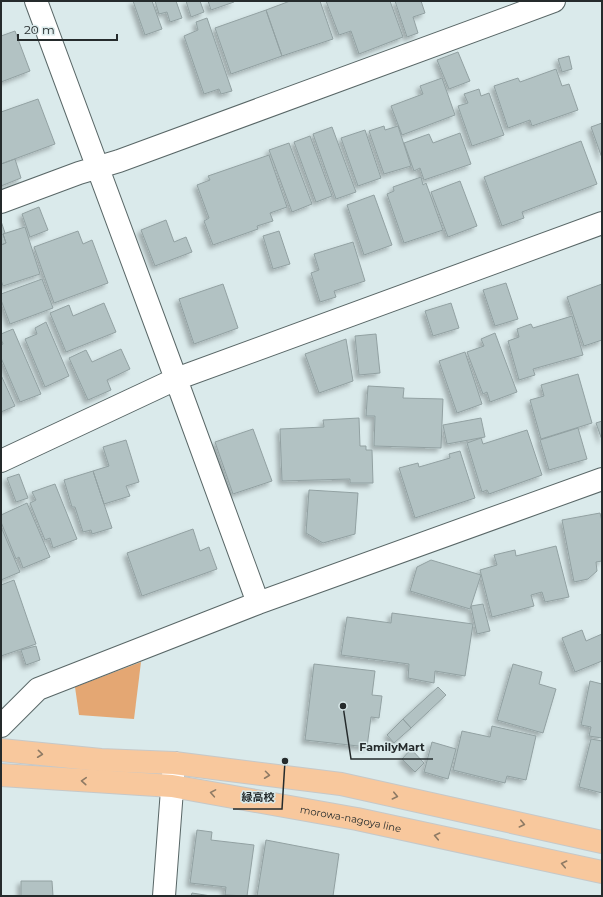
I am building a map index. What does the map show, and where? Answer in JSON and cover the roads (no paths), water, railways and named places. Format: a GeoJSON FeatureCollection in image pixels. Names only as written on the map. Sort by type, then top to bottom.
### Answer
{"type":"FeatureCollection","features":[{"type":"Feature","properties":{"kind":"main road"},"geometry":{"type":"LineString","coordinates":[[1,750],[100,760],[174,764],[341,784],[602,842]]}},
{"type":"Feature","properties":{"kind":"main road","name":"morowa-nagoya line"},"geometry":{"type":"LineString","coordinates":[[1,775],[172,786],[357,819],[602,872]]}},
{"type":"Feature","properties":{"kind":"street"},"geometry":{"type":"LineString","coordinates":[[36,1],[258,603]]}},
{"type":"Feature","properties":{"kind":"street"},"geometry":{"type":"LineString","coordinates":[[1,202],[79,173],[127,159],[554,1]]}},
{"type":"Feature","properties":{"kind":"street"},"geometry":{"type":"LineString","coordinates":[[1,461],[176,379],[602,223]]}},
{"type":"Feature","properties":{"kind":"street"},"geometry":{"type":"LineString","coordinates":[[1,726],[38,689],[258,603],[602,479]]}},
{"type":"Feature","properties":{"kind":"street"},"geometry":{"type":"LineString","coordinates":[[164,896],[174,764]]}},
{"type":"Feature","properties":{"kind":"place","name":"FamilyMart"},"geometry":{"type":"Point","coordinates":[343,706]}},
{"type":"Feature","properties":{"kind":"place","name":"緑高校"},"geometry":{"type":"Point","coordinates":[285,761]}}]}
